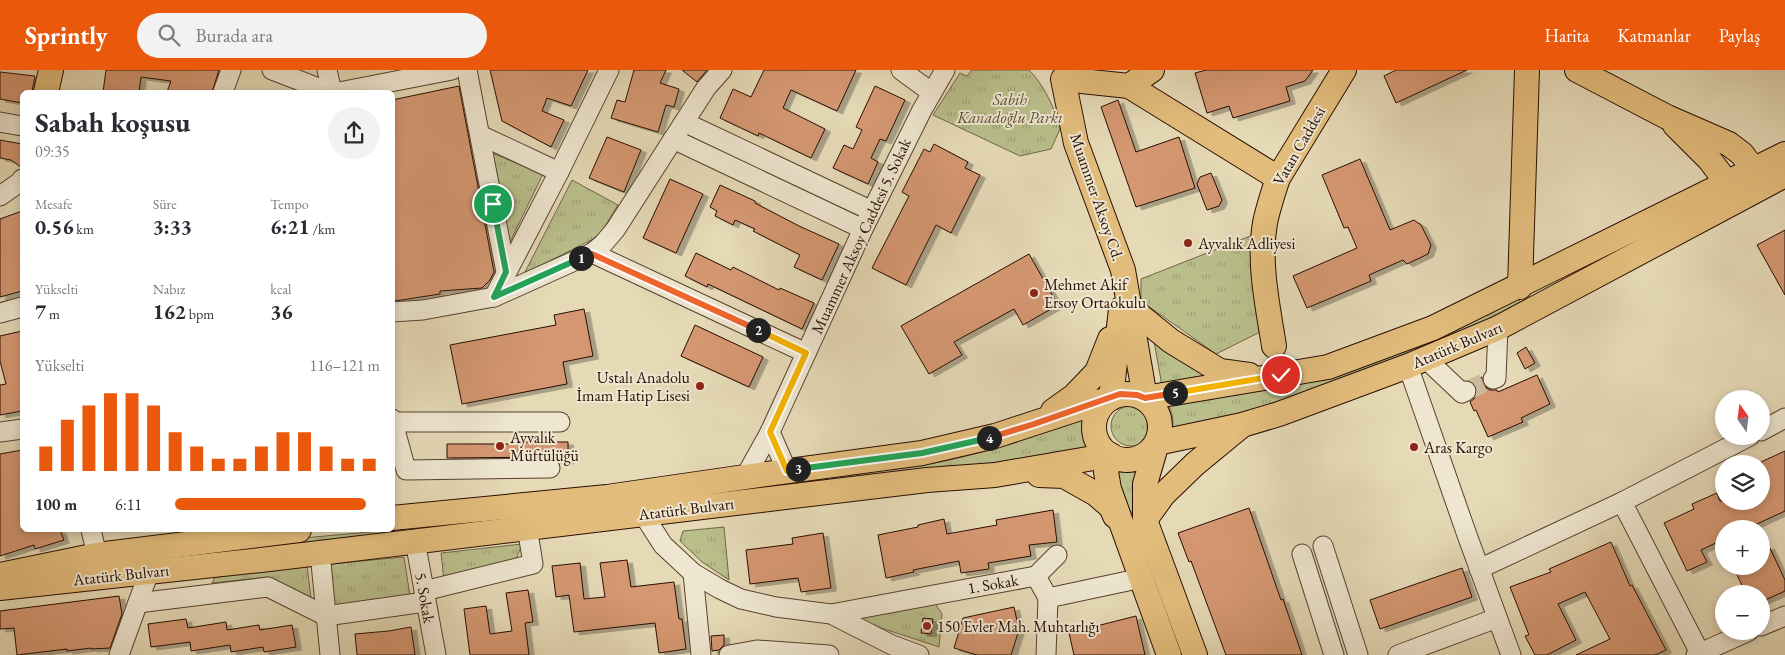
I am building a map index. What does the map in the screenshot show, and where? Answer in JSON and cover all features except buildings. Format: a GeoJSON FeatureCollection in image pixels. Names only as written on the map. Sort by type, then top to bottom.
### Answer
{"type":"FeatureCollection","features":[{"type":"Feature","properties":{"kind":"main road"},"geometry":{"type":"LineString","coordinates":[[46,90],[51,70]]}},
{"type":"Feature","properties":{"kind":"main road"},"geometry":{"type":"LineString","coordinates":[[1129,86],[1152,70]]}},
{"type":"Feature","properties":{"kind":"main road","name":"Vatan Caddesi"},"geometry":{"type":"LineString","coordinates":[[1274,346],[1267,304],[1264,261],[1265,224],[1272,195],[1278,178],[1344,70]]}},
{"type":"Feature","properties":{"kind":"main road"},"geometry":{"type":"LineString","coordinates":[[1520,287],[1527,70]]}},
{"type":"Feature","properties":{"kind":"main road"},"geometry":{"type":"LineString","coordinates":[[1577,70],[1667,117],[1729,144],[1742,154],[1759,178]]}},
{"type":"Feature","properties":{"kind":"main road"},"geometry":{"type":"LineString","coordinates":[[1058,75],[1129,86],[1278,178]]}},
{"type":"Feature","properties":{"kind":"main road","name":"Muammer Aksoy Cd."},"geometry":{"type":"LineString","coordinates":[[1058,75],[1076,144],[1122,270],[1125,309],[1145,398]]}},
{"type":"Feature","properties":{"kind":"main road"},"geometry":{"type":"LineString","coordinates":[[1667,117],[1709,159],[1733,192]]}},
{"type":"Feature","properties":{"kind":"main road","name":"Atatürk Bulvarı"},"geometry":{"type":"LineString","coordinates":[[0,588],[252,561],[927,480],[995,475],[1111,455],[1124,460],[1134,460],[1151,451],[1156,443],[1242,425],[1319,400],[1417,363],[1498,328],[1759,178],[1785,154]]}},
{"type":"Feature","properties":{"kind":"main road","name":"Atatürk Bulvarı"},"geometry":{"type":"LineString","coordinates":[[1759,178],[1785,175]]}},
{"type":"Feature","properties":{"kind":"main road","name":"Atatürk Bulvarı"},"geometry":{"type":"LineString","coordinates":[[395,518],[607,497],[922,453],[995,436],[1120,394],[1137,395],[1145,398],[1328,367],[1433,328],[1733,192]]}},
{"type":"Feature","properties":{"kind":"main road"},"geometry":{"type":"LineString","coordinates":[[1125,309],[1170,342],[1220,370],[1265,377]]}},
{"type":"Feature","properties":{"kind":"main road"},"geometry":{"type":"LineString","coordinates":[[1125,309],[1111,398],[1103,404],[1097,413],[1094,424],[1095,435],[1099,445],[1111,455],[1106,472],[1109,489],[1169,655]]}},
{"type":"Feature","properties":{"kind":"main road"},"geometry":{"type":"LineString","coordinates":[[1034,424],[1074,396],[1097,372],[1125,309]]}},
{"type":"Feature","properties":{"kind":"main road"},"geometry":{"type":"LineString","coordinates":[[1145,398],[1152,404],[1160,419],[1160,435],[1145,484],[1145,520],[1195,655]]}},
{"type":"Feature","properties":{"kind":"main road"},"geometry":{"type":"LineString","coordinates":[[1145,520],[1163,495],[1182,476],[1242,425]]}},
{"type":"Feature","properties":{"kind":"main road"},"geometry":{"type":"LineString","coordinates":[[995,475],[1064,476],[1096,494],[1110,507],[1132,550]]}},
{"type":"Feature","properties":{"kind":"main road"},"geometry":{"type":"LineString","coordinates":[[232,534],[236,551],[252,561],[263,532]]}},
{"type":"Feature","properties":{"kind":"main road","name":"Atatürk Bulvarı"},"geometry":{"type":"LineString","coordinates":[[0,575],[97,555],[232,534],[263,532]]}},
{"type":"Feature","properties":{"kind":"street"},"geometry":{"type":"LineString","coordinates":[[224,90],[231,70]]}},
{"type":"Feature","properties":{"kind":"street"},"geometry":{"type":"LineString","coordinates":[[272,70],[325,90]]}},
{"type":"Feature","properties":{"kind":"street"},"geometry":{"type":"LineString","coordinates":[[327,70],[330,90]]}},
{"type":"Feature","properties":{"kind":"street"},"geometry":{"type":"LineString","coordinates":[[348,90],[452,70]]}},
{"type":"Feature","properties":{"kind":"street"},"geometry":{"type":"LineString","coordinates":[[467,70],[506,272]]}},
{"type":"Feature","properties":{"kind":"street"},"geometry":{"type":"LineString","coordinates":[[494,297],[559,172],[608,70]]}},
{"type":"Feature","properties":{"kind":"street"},"geometry":{"type":"LineString","coordinates":[[395,312],[423,310],[494,297],[592,254],[615,230],[706,88],[722,70]]}},
{"type":"Feature","properties":{"kind":"street"},"geometry":{"type":"LineString","coordinates":[[901,70],[932,92]]}},
{"type":"Feature","properties":{"kind":"street","name":"Muammer Aksoy Caddesi 5. Sokak"},"geometry":{"type":"LineString","coordinates":[[745,477],[770,432],[863,229],[945,70]]}},
{"type":"Feature","properties":{"kind":"street"},"geometry":{"type":"LineString","coordinates":[[0,122],[20,126]]}},
{"type":"Feature","properties":{"kind":"street"},"geometry":{"type":"LineString","coordinates":[[684,122],[872,211]]}},
{"type":"Feature","properties":{"kind":"street"},"geometry":{"type":"LineString","coordinates":[[480,135],[559,172]]}},
{"type":"Feature","properties":{"kind":"street"},"geometry":{"type":"LineString","coordinates":[[673,140],[863,229]]}},
{"type":"Feature","properties":{"kind":"street"},"geometry":{"type":"LineString","coordinates":[[0,196],[20,182]]}},
{"type":"Feature","properties":{"kind":"street"},"geometry":{"type":"LineString","coordinates":[[592,254],[806,353]]}},
{"type":"Feature","properties":{"kind":"street"},"geometry":{"type":"LineString","coordinates":[[0,314],[20,308]]}},
{"type":"Feature","properties":{"kind":"street"},"geometry":{"type":"LineString","coordinates":[[1493,379],[1496,378],[1498,328]]}},
{"type":"Feature","properties":{"kind":"street"},"geometry":{"type":"LineString","coordinates":[[1417,363],[1462,393],[1466,391]]}},
{"type":"Feature","properties":{"kind":"street"},"geometry":{"type":"LineString","coordinates":[[1417,363],[1479,569],[1510,655]]}},
{"type":"Feature","properties":{"kind":"street"},"geometry":{"type":"LineString","coordinates":[[1770,426],[1785,418]]}},
{"type":"Feature","properties":{"kind":"street"},"geometry":{"type":"LineString","coordinates":[[395,420],[560,422]]}},
{"type":"Feature","properties":{"kind":"street"},"geometry":{"type":"LineString","coordinates":[[395,428],[406,470],[550,468]]}},
{"type":"Feature","properties":{"kind":"street"},"geometry":{"type":"LineString","coordinates":[[0,432],[20,429]]}},
{"type":"Feature","properties":{"kind":"street"},"geometry":{"type":"LineString","coordinates":[[770,432],[787,471]]}},
{"type":"Feature","properties":{"kind":"street"},"geometry":{"type":"LineString","coordinates":[[1479,569],[1622,502],[1733,445]]}},
{"type":"Feature","properties":{"kind":"street"},"geometry":{"type":"LineString","coordinates":[[1622,502],[1699,654],[1730,640]]}},
{"type":"Feature","properties":{"kind":"street"},"geometry":{"type":"LineString","coordinates":[[643,514],[663,545],[693,573],[742,599],[776,607],[830,614],[891,650],[919,655]]}},
{"type":"Feature","properties":{"kind":"street"},"geometry":{"type":"LineString","coordinates":[[138,603],[268,586],[326,616],[424,596],[533,564],[527,527]]}},
{"type":"Feature","properties":{"kind":"street"},"geometry":{"type":"LineString","coordinates":[[91,532],[97,555]]}},
{"type":"Feature","properties":{"kind":"street","name":"5. Sokak"},"geometry":{"type":"LineString","coordinates":[[415,541],[436,655]]}},
{"type":"Feature","properties":{"kind":"street"},"geometry":{"type":"LineString","coordinates":[[1323,546],[1358,655]]}},
{"type":"Feature","properties":{"kind":"street"},"geometry":{"type":"LineString","coordinates":[[320,553],[330,655]]}},
{"type":"Feature","properties":{"kind":"street"},"geometry":{"type":"LineString","coordinates":[[1302,554],[1334,655]]}},
{"type":"Feature","properties":{"kind":"street"},"geometry":{"type":"LineString","coordinates":[[1036,576],[1057,555]]}},
{"type":"Feature","properties":{"kind":"street"},"geometry":{"type":"LineString","coordinates":[[119,655],[149,572]]}},
{"type":"Feature","properties":{"kind":"street"},"geometry":{"type":"LineString","coordinates":[[693,573],[701,655]]}},
{"type":"Feature","properties":{"kind":"street","name":"1. Sokak"},"geometry":{"type":"LineString","coordinates":[[830,614],[1036,576],[1048,598]]}},
{"type":"Feature","properties":{"kind":"street"},"geometry":{"type":"LineString","coordinates":[[1046,655],[1048,598],[1142,578]]}},
{"type":"Feature","properties":{"kind":"street"},"geometry":{"type":"LineString","coordinates":[[1770,622],[1785,616]]}},
{"type":"Feature","properties":{"kind":"street"},"geometry":{"type":"LineString","coordinates":[[1398,655],[1497,618]]}},
{"type":"Feature","properties":{"kind":"street"},"geometry":{"type":"LineString","coordinates":[[729,655],[758,650],[829,655]]}},
{"type":"Feature","properties":{"kind":"green space","name":"Sabih Kanadoğlu Parkı"},"geometry":{"type":"Polygon","coordinates":[[[972,70],[1029,70],[1035,76],[1052,104],[1061,127],[1051,149],[1020,156],[933,115],[960,73],[967,76],[972,70]]]}},
{"type":"Feature","properties":{"kind":"green space"},"geometry":{"type":"Polygon","coordinates":[[[492,153],[543,174],[508,246],[492,153]]]}},
{"type":"Feature","properties":{"kind":"green space"},"geometry":{"type":"Polygon","coordinates":[[[572,180],[618,205],[599,236],[524,274],[572,180]]]}},
{"type":"Feature","properties":{"kind":"green space"},"geometry":{"type":"Polygon","coordinates":[[[1253,235],[1260,332],[1216,354],[1141,301],[1141,279],[1253,235]]]}},
{"type":"Feature","properties":{"kind":"green space"},"geometry":{"type":"Polygon","coordinates":[[[1518,299],[1524,305],[1418,354],[1302,395],[1171,435],[1173,418],[1166,402],[1301,384],[1412,348],[1518,299]]]}},
{"type":"Feature","properties":{"kind":"green space"},"geometry":{"type":"Polygon","coordinates":[[[1154,341],[1215,379],[1162,386],[1154,341]]]}},
{"type":"Feature","properties":{"kind":"green space"},"geometry":{"type":"Polygon","coordinates":[[[1135,406],[1142,409],[1148,415],[1151,426],[1150,434],[1142,443],[1135,446],[1127,446],[1120,443],[1112,434],[1111,422],[1114,415],[1123,407],[1135,406]]]}},
{"type":"Feature","properties":{"kind":"green space"},"geometry":{"type":"Polygon","coordinates":[[[1086,416],[1084,429],[1087,451],[967,468],[723,497],[722,491],[959,458],[1014,442],[1086,416]]]}},
{"type":"Feature","properties":{"kind":"green space"},"geometry":{"type":"Polygon","coordinates":[[[1142,466],[1151,569],[1114,470],[1142,466]]]}},
{"type":"Feature","properties":{"kind":"green space"},"geometry":{"type":"Polygon","coordinates":[[[713,492],[715,496],[303,543],[303,538],[370,532],[395,532],[395,530],[713,492]]]}},
{"type":"Feature","properties":{"kind":"green space"},"geometry":{"type":"Polygon","coordinates":[[[724,527],[729,580],[702,562],[680,541],[683,531],[724,527]]]}},
{"type":"Feature","properties":{"kind":"green space"},"geometry":{"type":"Polygon","coordinates":[[[522,544],[515,562],[444,581],[441,553],[522,544]]]}},
{"type":"Feature","properties":{"kind":"green space"},"geometry":{"type":"Polygon","coordinates":[[[404,557],[410,596],[334,610],[330,564],[404,557]]]}},
{"type":"Feature","properties":{"kind":"green space"},"geometry":{"type":"Polygon","coordinates":[[[307,565],[311,598],[268,577],[212,583],[217,573],[307,565]]]}},
{"type":"Feature","properties":{"kind":"green space"},"geometry":{"type":"Polygon","coordinates":[[[934,602],[942,614],[939,647],[845,616],[934,602]]]}},
{"type":"Feature","properties":{"kind":"tunnel"},"geometry":{"type":"LineString","coordinates":[[1466,391],[1493,379]]}},
{"type":"Feature","properties":{"kind":"place","name":"Ayvalık Adliyesi"},"geometry":{"type":"Point","coordinates":[1188,243]}},
{"type":"Feature","properties":{"kind":"place","name":"Mehmet Akif Ersoy Ortaokulu"},"geometry":{"type":"Point","coordinates":[1034,293]}},
{"type":"Feature","properties":{"kind":"place","name":"Ustalı Anadolu İmam Hatip Lisesi"},"geometry":{"type":"Point","coordinates":[700,386]}},
{"type":"Feature","properties":{"kind":"place","name":"Ayvalık Müftülüğü"},"geometry":{"type":"Point","coordinates":[500,446]}},
{"type":"Feature","properties":{"kind":"place","name":"Aras Kargo"},"geometry":{"type":"Point","coordinates":[1414,447]}},
{"type":"Feature","properties":{"kind":"place","name":"150 Evler Mah. Muhtarlığı"},"geometry":{"type":"Point","coordinates":[927,626]}},
{"type":"Feature","properties":{"kind":"route"},"geometry":{"type":"LineString","coordinates":[[493,204],[506,272],[494,297],[592,254],[806,353],[770,432],[787,471],[922,453],[995,436],[1120,394],[1137,395],[1145,398],[1281,375]]}}]}
